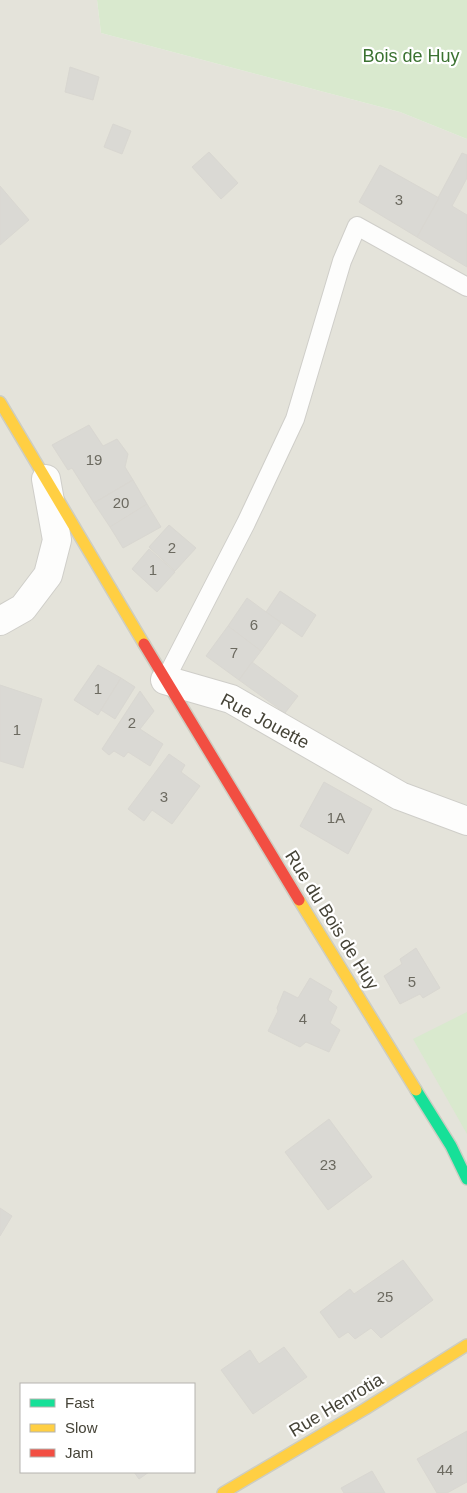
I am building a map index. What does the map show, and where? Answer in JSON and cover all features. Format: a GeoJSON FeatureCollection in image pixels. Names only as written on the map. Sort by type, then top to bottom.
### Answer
{"type":"FeatureCollection","features":[{"type":"Feature","properties":{"kind":"street"},"geometry":{"type":"LineString","coordinates":[[0,402],[46,475],[165,680]]}},
{"type":"Feature","properties":{"kind":"street"},"geometry":{"type":"LineString","coordinates":[[0,621],[23,608],[48,575],[57,540],[46,475]]}},
{"type":"Feature","properties":{"kind":"street","name":"Rue Jouette"},"geometry":{"type":"LineString","coordinates":[[165,680],[231,699],[400,796],[467,820]]}},
{"type":"Feature","properties":{"kind":"street","name":"Rue du Bois de Huy"},"geometry":{"type":"LineString","coordinates":[[165,680],[451,1146],[467,1179]]}},
{"type":"Feature","properties":{"kind":"street","name":"Rue Henrotia"},"geometry":{"type":"LineString","coordinates":[[223,1493],[365,1409],[467,1345]]}},
{"type":"Feature","properties":{"kind":"lane"},"geometry":{"type":"LineString","coordinates":[[165,680],[246,523],[295,419],[342,261],[357,226],[467,287]]}},
{"type":"Feature","properties":{"kind":"shaded area"},"geometry":{"type":"Polygon","coordinates":[[[0,0],[97,0],[101,33],[400,112],[467,139],[467,1493],[0,1493],[0,0]]]}},
{"type":"Feature","properties":{"kind":"green space","name":"Bois de Huy"},"geometry":{"type":"Polygon","coordinates":[[[97,0],[467,0],[467,139],[400,112],[101,33],[97,0]]]}},
{"type":"Feature","properties":{"kind":"green space"},"geometry":{"type":"Polygon","coordinates":[[[467,1012],[467,1134],[413,1039],[467,1012]]]}},
{"type":"Feature","properties":{"kind":"building"},"geometry":{"type":"Polygon","coordinates":[[[70,67],[99,77],[93,100],[65,92],[70,67]]]}},
{"type":"Feature","properties":{"kind":"building"},"geometry":{"type":"Polygon","coordinates":[[[113,124],[131,131],[122,154],[104,147],[113,124]]]}},
{"type":"Feature","properties":{"kind":"building"},"geometry":{"type":"Polygon","coordinates":[[[209,152],[238,183],[221,199],[192,167],[209,152]]]}},
{"type":"Feature","properties":{"kind":"building"},"geometry":{"type":"Polygon","coordinates":[[[462,153],[467,155],[467,178],[452,206],[467,215],[467,267],[417,237],[462,153]]]}},
{"type":"Feature","properties":{"kind":"building"},"geometry":{"type":"Polygon","coordinates":[[[380,165],[439,198],[417,237],[359,202],[380,165]]]}},
{"type":"Feature","properties":{"kind":"building"},"geometry":{"type":"Polygon","coordinates":[[[0,186],[29,220],[0,245],[0,186]]]}},
{"type":"Feature","properties":{"kind":"building"},"geometry":{"type":"Polygon","coordinates":[[[89,425],[103,446],[117,439],[128,454],[125,467],[133,480],[94,503],[72,468],[68,470],[52,445],[89,425]]]}},
{"type":"Feature","properties":{"kind":"building"},"geometry":{"type":"Polygon","coordinates":[[[133,480],[147,504],[110,527],[94,503],[133,480]]]}},
{"type":"Feature","properties":{"kind":"building"},"geometry":{"type":"Polygon","coordinates":[[[147,504],[161,527],[123,548],[110,527],[147,504]]]}},
{"type":"Feature","properties":{"kind":"building"},"geometry":{"type":"Polygon","coordinates":[[[169,525],[196,548],[175,571],[149,547],[169,525]]]}},
{"type":"Feature","properties":{"kind":"building"},"geometry":{"type":"Polygon","coordinates":[[[149,549],[175,572],[157,592],[132,569],[149,549]]]}},
{"type":"Feature","properties":{"kind":"building"},"geometry":{"type":"Polygon","coordinates":[[[280,591],[316,615],[302,637],[266,612],[280,591]]]}},
{"type":"Feature","properties":{"kind":"building"},"geometry":{"type":"Polygon","coordinates":[[[247,598],[281,623],[261,651],[228,626],[247,598]]]}},
{"type":"Feature","properties":{"kind":"building"},"geometry":{"type":"Polygon","coordinates":[[[228,626],[261,651],[239,680],[206,656],[228,626]]]}},
{"type":"Feature","properties":{"kind":"building"},"geometry":{"type":"Polygon","coordinates":[[[252,662],[298,696],[285,713],[239,680],[252,662]]]}},
{"type":"Feature","properties":{"kind":"building"},"geometry":{"type":"Polygon","coordinates":[[[98,665],[121,678],[98,715],[74,700],[98,665]]]}},
{"type":"Feature","properties":{"kind":"building"},"geometry":{"type":"Polygon","coordinates":[[[121,678],[135,687],[115,719],[101,710],[121,678]]]}},
{"type":"Feature","properties":{"kind":"building"},"geometry":{"type":"Polygon","coordinates":[[[0,685],[42,699],[23,768],[0,761],[0,685]]]}},
{"type":"Feature","properties":{"kind":"building"},"geometry":{"type":"Polygon","coordinates":[[[140,691],[154,711],[140,729],[163,744],[150,766],[128,752],[124,757],[114,751],[109,755],[102,749],[140,691]]]}},
{"type":"Feature","properties":{"kind":"building"},"geometry":{"type":"Polygon","coordinates":[[[169,754],[185,765],[181,772],[200,786],[172,824],[152,810],[144,821],[128,809],[169,754]]]}},
{"type":"Feature","properties":{"kind":"building"},"geometry":{"type":"Polygon","coordinates":[[[324,782],[372,809],[348,854],[300,826],[324,782]]]}},
{"type":"Feature","properties":{"kind":"building"},"geometry":{"type":"Polygon","coordinates":[[[416,948],[440,988],[423,998],[420,994],[400,1004],[384,976],[402,964],[400,959],[416,948]]]}},
{"type":"Feature","properties":{"kind":"building"},"geometry":{"type":"Polygon","coordinates":[[[310,978],[332,991],[328,1000],[337,1007],[330,1023],[340,1030],[329,1052],[306,1042],[300,1047],[268,1031],[278,1011],[277,1008],[284,991],[298,998],[310,978]]]}},
{"type":"Feature","properties":{"kind":"building"},"geometry":{"type":"Polygon","coordinates":[[[329,1119],[372,1177],[328,1210],[285,1152],[329,1119]]]}},
{"type":"Feature","properties":{"kind":"building"},"geometry":{"type":"Polygon","coordinates":[[[0,1208],[12,1216],[0,1236],[0,1208]]]}},
{"type":"Feature","properties":{"kind":"building"},"geometry":{"type":"Polygon","coordinates":[[[403,1260],[433,1300],[381,1338],[371,1328],[355,1339],[348,1332],[339,1338],[320,1312],[350,1289],[354,1294],[403,1260]]]}},
{"type":"Feature","properties":{"kind":"building"},"geometry":{"type":"Polygon","coordinates":[[[284,1347],[307,1377],[253,1414],[221,1370],[250,1350],[259,1364],[284,1347]]]}},
{"type":"Feature","properties":{"kind":"building"},"geometry":{"type":"Polygon","coordinates":[[[467,1431],[467,1482],[447,1493],[437,1493],[417,1459],[467,1431]]]}},
{"type":"Feature","properties":{"kind":"building"},"geometry":{"type":"Polygon","coordinates":[[[372,1471],[385,1493],[344,1493],[341,1488],[372,1471]]]}},
{"type":"Feature","properties":{"kind":"building"},"geometry":{"type":"Polygon","coordinates":[[[135,1473],[148,1473],[139,1479],[135,1473]]]}},
{"type":"Feature","properties":{"kind":"traffic: fast"},"geometry":{"type":"LineString","coordinates":[[416,1090],[451,1146],[467,1179]]}},
{"type":"Feature","properties":{"kind":"traffic: slow"},"geometry":{"type":"LineString","coordinates":[[0,402],[144,644]]}},
{"type":"Feature","properties":{"kind":"traffic: slow"},"geometry":{"type":"LineString","coordinates":[[299,900],[416,1090]]}},
{"type":"Feature","properties":{"kind":"traffic: slow"},"geometry":{"type":"LineString","coordinates":[[223,1493],[365,1409],[467,1345]]}},
{"type":"Feature","properties":{"kind":"traffic: jam"},"geometry":{"type":"LineString","coordinates":[[144,644],[299,900]]}}]}
